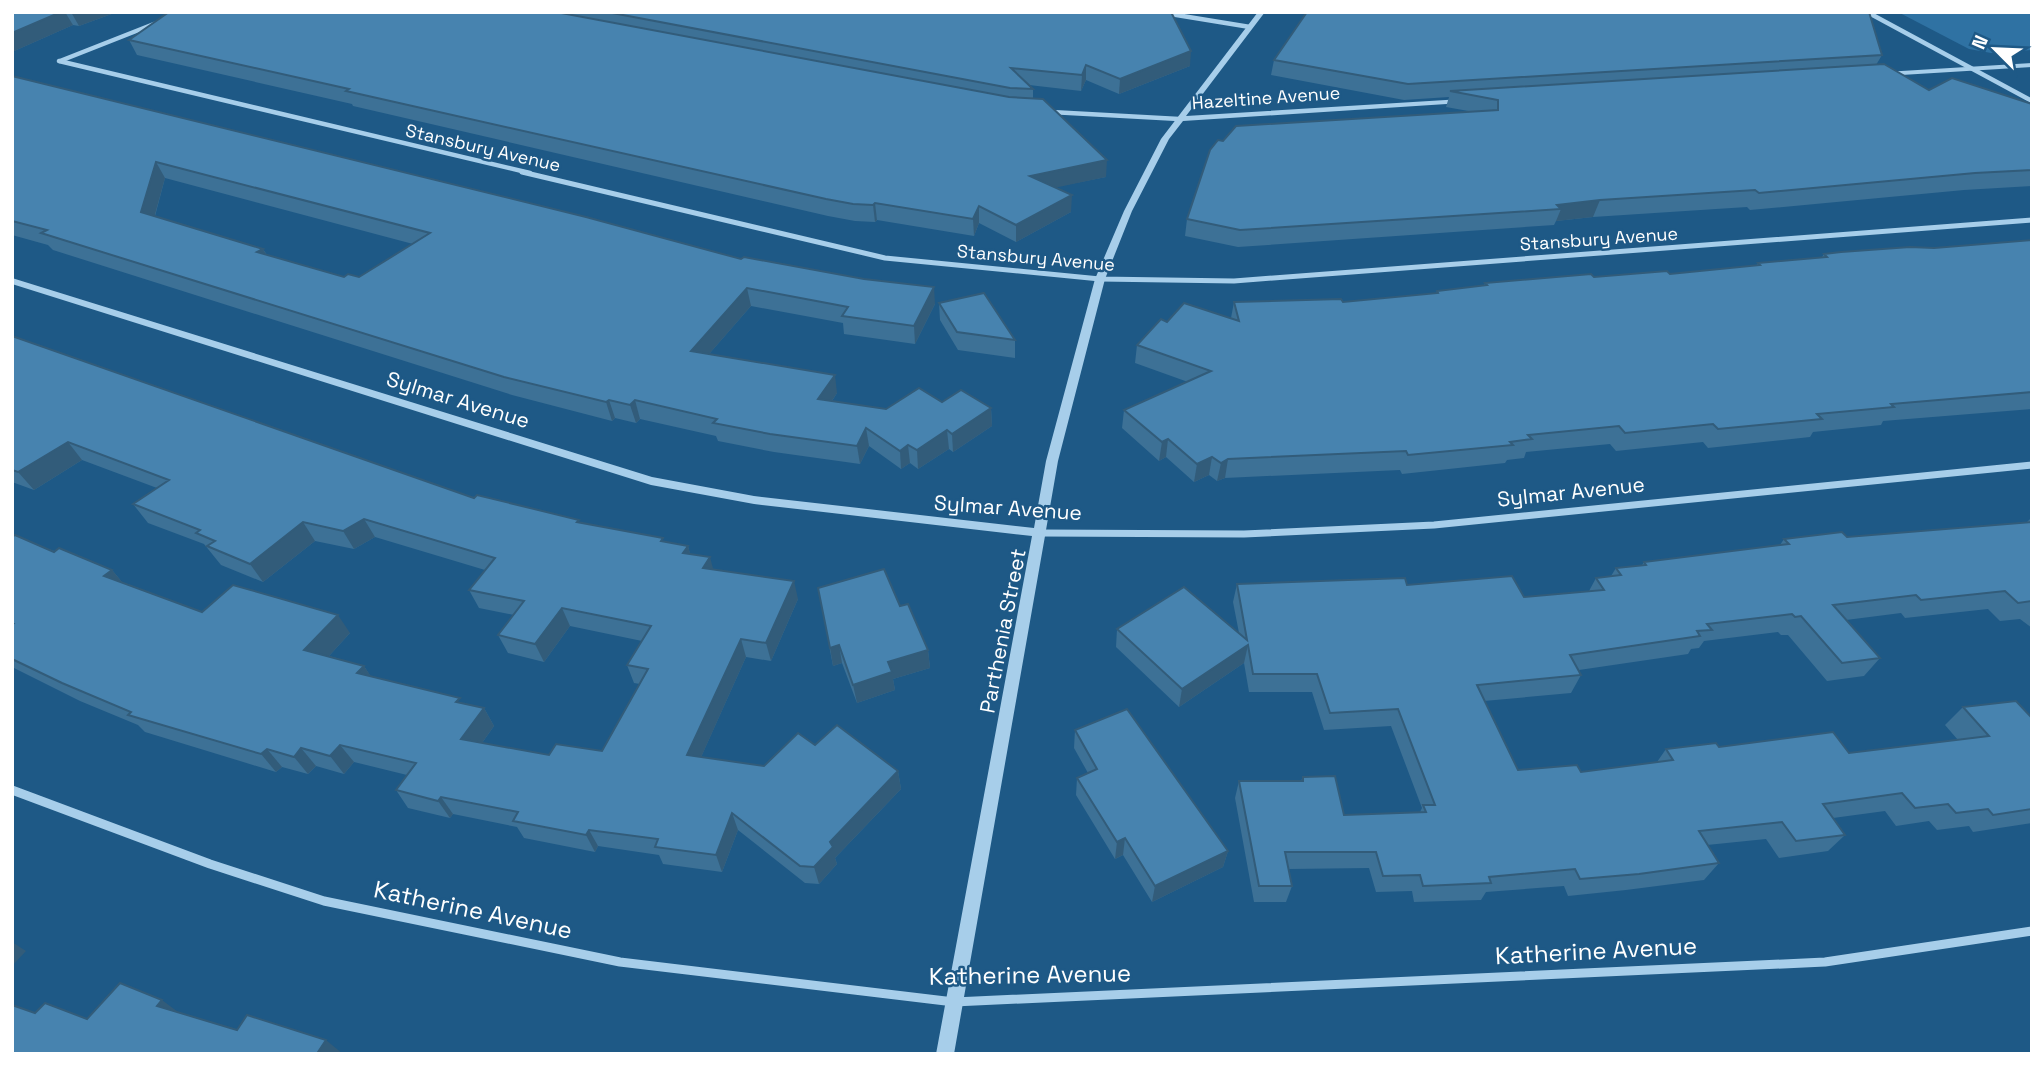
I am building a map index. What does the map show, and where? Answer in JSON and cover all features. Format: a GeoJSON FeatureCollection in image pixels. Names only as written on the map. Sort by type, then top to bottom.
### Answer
{"type":"FeatureCollection","features":[{"type":"Feature","properties":{"kind":"street"},"geometry":{"type":"LineString","coordinates":[[1158,12],[1250,27]]}},
{"type":"Feature","properties":{"kind":"street","name":"Parthenia Street"},"geometry":{"type":"LineString","coordinates":[[945,1054],[1052,461],[1100,279],[1128,211],[1179,119],[1262,12]]}},
{"type":"Feature","properties":{"kind":"street"},"geometry":{"type":"LineString","coordinates":[[1867,12],[2032,101]]}},
{"type":"Feature","properties":{"kind":"street","name":"Stansbury Avenue"},"geometry":{"type":"LineString","coordinates":[[170,17],[59,61],[885,257],[1100,279],[1234,281],[2032,220]]}},
{"type":"Feature","properties":{"kind":"street"},"geometry":{"type":"LineString","coordinates":[[1875,75],[2032,65]]}},
{"type":"Feature","properties":{"kind":"street","name":"Hazeltine Avenue"},"geometry":{"type":"LineString","coordinates":[[1045,112],[1179,119],[1472,100]]}},
{"type":"Feature","properties":{"kind":"street","name":"Sylmar Avenue"},"geometry":{"type":"LineString","coordinates":[[12,281],[652,481],[754,500],[1041,533],[1244,534],[1434,525],[2032,465]]}},
{"type":"Feature","properties":{"kind":"street","name":"Katherine Avenue"},"geometry":{"type":"LineString","coordinates":[[12,790],[209,864],[324,901],[620,962],[954,1002],[1825,962],[2032,932]]}},
{"type":"Feature","properties":{"kind":"shaded area"},"geometry":{"type":"Polygon","coordinates":[[[1898,12],[2032,12],[2032,50],[1991,53],[1969,49],[1898,12]]]}},
{"type":"Feature","properties":{"kind":"building"},"geometry":{"type":"Polygon","coordinates":[[[12,12],[61,12],[12,33],[12,12]]]}},
{"type":"Feature","properties":{"kind":"building"},"geometry":{"type":"Polygon","coordinates":[[[169,12],[556,12],[1009,97],[1043,99],[1107,160],[1030,176],[1072,195],[1016,225],[979,206],[973,219],[875,203],[853,204],[129,40],[169,12]]]}},
{"type":"Feature","properties":{"kind":"building"},"geometry":{"type":"Polygon","coordinates":[[[607,12],[1171,12],[1191,51],[1120,79],[1086,65],[1082,75],[1011,68],[1033,89],[1010,88],[607,12]]]}},
{"type":"Feature","properties":{"kind":"building"},"geometry":{"type":"Polygon","coordinates":[[[1307,12],[1869,12],[1882,55],[1408,84],[1274,60],[1307,12]]]}},
{"type":"Feature","properties":{"kind":"building"},"geometry":{"type":"Polygon","coordinates":[[[1884,64],[1929,90],[1952,78],[2032,104],[2032,170],[1759,193],[1755,190],[1600,200],[1557,205],[1561,209],[1240,230],[1187,219],[1210,150],[1218,140],[1223,141],[1236,126],[1498,110],[1498,100],[1450,91],[1884,64]]]}},
{"type":"Feature","properties":{"kind":"building"},"geometry":{"type":"Polygon","coordinates":[[[12,76],[586,217],[741,259],[744,257],[864,279],[934,287],[914,326],[842,316],[848,307],[747,288],[691,351],[835,375],[818,399],[886,409],[919,388],[942,402],[961,390],[991,408],[952,434],[947,430],[917,450],[908,445],[900,451],[866,428],[857,446],[770,434],[713,423],[717,419],[635,400],[630,405],[609,400],[606,402],[504,377],[41,233],[47,230],[12,221],[12,76]],[[156,162],[141,212],[263,249],[257,252],[344,277],[348,274],[359,277],[430,233],[156,162]]]}},
{"type":"Feature","properties":{"kind":"building"},"geometry":{"type":"Polygon","coordinates":[[[2032,240],[2032,392],[1891,404],[1894,407],[1817,414],[1822,419],[1718,429],[1713,424],[1625,433],[1619,426],[1528,435],[1532,439],[1510,442],[1513,445],[1408,455],[1406,451],[1228,459],[1221,463],[1212,457],[1197,464],[1168,439],[1162,442],[1124,410],[1211,371],[1137,345],[1161,319],[1167,322],[1184,303],[1239,321],[1234,302],[1341,299],[1343,302],[1438,293],[1437,291],[1487,285],[1485,283],[1591,274],[1594,277],[1667,271],[1670,274],[1827,257],[1824,254],[1841,252],[2032,240]]]}},
{"type":"Feature","properties":{"kind":"building"},"geometry":{"type":"Polygon","coordinates":[[[984,293],[1015,340],[957,332],[939,303],[984,293]]]}},
{"type":"Feature","properties":{"kind":"building"},"geometry":{"type":"Polygon","coordinates":[[[12,336],[474,498],[477,495],[579,520],[577,522],[663,538],[661,541],[688,546],[683,553],[710,557],[703,568],[794,581],[766,643],[741,639],[687,755],[764,766],[798,733],[815,745],[837,725],[898,771],[830,842],[833,847],[814,867],[800,866],[732,813],[716,855],[655,847],[658,839],[589,830],[586,835],[513,821],[518,812],[441,797],[438,801],[396,790],[416,763],[340,745],[330,756],[301,748],[294,757],[267,749],[261,754],[128,715],[131,712],[12,659],[12,537],[15,535],[54,552],[59,548],[112,570],[104,576],[202,612],[233,585],[338,615],[304,650],[364,666],[357,673],[460,698],[456,702],[484,708],[461,739],[549,755],[556,744],[602,751],[648,669],[627,665],[651,626],[562,608],[535,644],[498,635],[524,601],[469,590],[495,558],[364,519],[343,531],[303,522],[250,564],[207,546],[215,541],[196,533],[200,530],[133,504],[169,480],[68,442],[18,472],[12,470],[12,336]]]}},
{"type":"Feature","properties":{"kind":"building"},"geometry":{"type":"Polygon","coordinates":[[[2032,522],[2032,601],[2018,603],[2005,591],[1921,600],[1916,595],[1833,605],[1880,658],[1842,663],[1801,616],[1795,617],[1792,614],[1707,624],[1712,630],[1697,631],[1700,636],[1570,655],[1581,675],[1477,685],[1518,770],[1577,765],[1581,772],[1673,760],[1666,749],[1716,743],[1719,747],[1833,732],[1849,753],[1989,736],[1963,707],[2016,701],[2032,718],[2032,809],[1993,815],[1988,809],[1956,813],[1948,804],[1915,808],[1902,793],[1823,804],[1845,835],[1796,841],[1782,822],[1699,831],[1719,863],[1639,874],[1580,879],[1575,869],[1489,877],[1491,883],[1423,886],[1420,875],[1383,876],[1376,852],[1285,852],[1292,886],[1259,886],[1239,781],[1303,781],[1303,777],[1335,776],[1344,815],[1426,812],[1423,805],[1435,805],[1398,709],[1330,713],[1317,674],[1253,674],[1248,645],[1182,689],[1117,629],[1184,587],[1247,640],[1237,584],[1405,578],[1407,585],[1512,576],[1524,597],[1604,590],[1596,578],[1621,575],[1616,568],[1789,544],[1784,539],[1842,532],[1847,537],[2032,522]]]}},
{"type":"Feature","properties":{"kind":"building"},"geometry":{"type":"Polygon","coordinates":[[[884,569],[900,606],[908,604],[928,650],[888,662],[892,672],[853,685],[839,645],[830,648],[818,588],[884,569]]]}},
{"type":"Feature","properties":{"kind":"building"},"geometry":{"type":"Polygon","coordinates":[[[1127,709],[1228,851],[1155,886],[1125,838],[1117,842],[1077,778],[1097,769],[1075,730],[1127,709]]]}},
{"type":"Feature","properties":{"kind":"building"},"geometry":{"type":"Polygon","coordinates":[[[120,983],[162,1000],[157,1006],[237,1030],[247,1015],[326,1040],[318,1052],[328,1054],[12,1054],[12,1005],[35,1013],[45,1003],[87,1019],[120,983]]]}}]}
